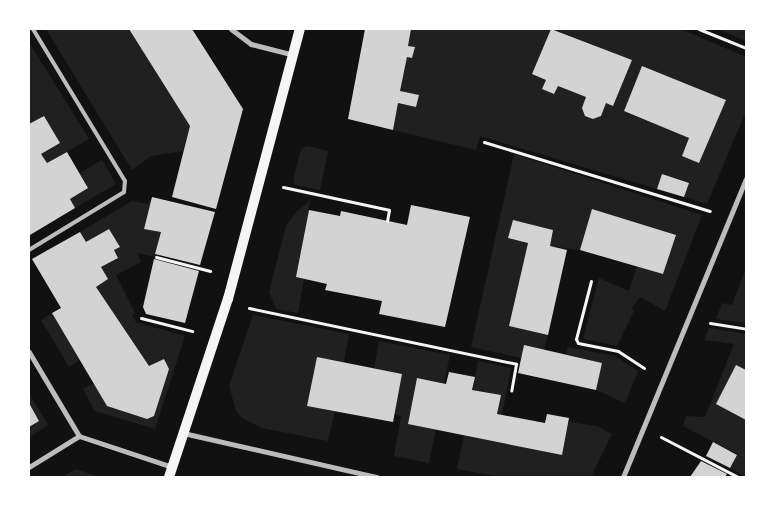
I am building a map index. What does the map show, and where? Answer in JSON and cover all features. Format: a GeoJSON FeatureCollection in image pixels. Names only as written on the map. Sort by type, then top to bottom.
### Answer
{"type":"FeatureCollection","features":[{"type":"Feature","properties":{"kind":"main road"},"geometry":{"type":"LineString","coordinates":[[171,472],[228,299],[300,29]]}},
{"type":"Feature","properties":{"kind":"street"},"geometry":{"type":"LineString","coordinates":[[231,29],[251,44],[294,55]]}},
{"type":"Feature","properties":{"kind":"street"},"geometry":{"type":"LineString","coordinates":[[622,477],[746,178]]}},
{"type":"Feature","properties":{"kind":"street"},"geometry":{"type":"LineString","coordinates":[[29,352],[80,436],[171,472]]}},
{"type":"Feature","properties":{"kind":"street"},"geometry":{"type":"LineString","coordinates":[[183,433],[377,477]]}},
{"type":"Feature","properties":{"kind":"street"},"geometry":{"type":"LineString","coordinates":[[29,466],[80,436]]}},
{"type":"Feature","properties":{"kind":"lane"},"geometry":{"type":"LineString","coordinates":[[29,250],[124,192],[125,181],[33,29]]}},
{"type":"Feature","properties":{"kind":"path"},"geometry":{"type":"LineString","coordinates":[[699,29],[746,48]]}},
{"type":"Feature","properties":{"kind":"path"},"geometry":{"type":"LineString","coordinates":[[484,142],[730,217]]}},
{"type":"Feature","properties":{"kind":"path"},"geometry":{"type":"LineString","coordinates":[[283,187],[389,210],[387,221]]}},
{"type":"Feature","properties":{"kind":"path"},"geometry":{"type":"LineString","coordinates":[[156,257],[210,271]]}},
{"type":"Feature","properties":{"kind":"path"},"geometry":{"type":"LineString","coordinates":[[591,280],[576,339],[578,344],[618,351],[644,368]]}},
{"type":"Feature","properties":{"kind":"path"},"geometry":{"type":"LineString","coordinates":[[249,308],[516,364],[511,391]]}},
{"type":"Feature","properties":{"kind":"path"},"geometry":{"type":"LineString","coordinates":[[690,315],[708,323],[746,329]]}},
{"type":"Feature","properties":{"kind":"path"},"geometry":{"type":"LineString","coordinates":[[141,318],[193,331]]}},
{"type":"Feature","properties":{"kind":"path"},"geometry":{"type":"LineString","coordinates":[[661,437],[738,477]]}},
{"type":"Feature","properties":{"kind":"shaded area"},"geometry":{"type":"Polygon","coordinates":[[[46,29],[129,29],[190,126],[183,151],[151,156],[132,170],[46,29]]]}},
{"type":"Feature","properties":{"kind":"shaded area"},"geometry":{"type":"Polygon","coordinates":[[[411,29],[551,29],[532,74],[546,80],[542,89],[558,86],[586,97],[593,119],[601,116],[606,103],[613,106],[632,60],[553,29],[681,29],[746,57],[746,111],[707,204],[684,197],[689,183],[662,174],[657,189],[480,136],[476,150],[393,130],[398,103],[416,107],[419,96],[400,91],[407,57],[412,58],[414,47],[408,46],[411,29]],[[642,66],[624,111],[689,138],[682,156],[699,162],[726,100],[642,66]]]}},
{"type":"Feature","properties":{"kind":"shaded area"},"geometry":{"type":"Polygon","coordinates":[[[718,29],[746,29],[746,41],[718,29]]]}},
{"type":"Feature","properties":{"kind":"shaded area"},"geometry":{"type":"Polygon","coordinates":[[[29,42],[89,139],[47,163],[41,154],[60,143],[44,116],[29,124],[29,42]]]}},
{"type":"Feature","properties":{"kind":"shaded area"},"geometry":{"type":"Polygon","coordinates":[[[308,146],[328,151],[320,190],[295,185],[293,181],[301,149],[308,146]]]}},
{"type":"Feature","properties":{"kind":"shaded area"},"geometry":{"type":"Polygon","coordinates":[[[514,154],[702,215],[665,311],[640,297],[632,308],[634,311],[617,346],[583,339],[599,278],[629,291],[637,266],[663,274],[676,235],[593,209],[580,250],[550,246],[553,230],[513,220],[508,238],[528,243],[509,326],[548,335],[544,350],[524,345],[521,358],[471,347],[514,154]]]}},
{"type":"Feature","properties":{"kind":"shaded area"},"geometry":{"type":"Polygon","coordinates":[[[102,160],[116,184],[75,208],[70,199],[88,188],[80,173],[102,160]]]}},
{"type":"Feature","properties":{"kind":"shaded area"},"geometry":{"type":"Polygon","coordinates":[[[152,197],[144,228],[161,232],[155,257],[137,253],[141,262],[116,275],[135,313],[132,315],[136,322],[185,336],[155,429],[95,411],[83,389],[94,383],[107,405],[147,419],[154,416],[149,366],[96,287],[108,279],[101,267],[118,258],[114,250],[119,247],[86,242],[80,232],[132,201],[148,204],[152,197]]]}},
{"type":"Feature","properties":{"kind":"shaded area"},"geometry":{"type":"Polygon","coordinates":[[[310,201],[296,277],[304,279],[298,313],[276,309],[269,292],[286,226],[297,211],[310,201]]]}},
{"type":"Feature","properties":{"kind":"shaded area"},"geometry":{"type":"Polygon","coordinates":[[[746,268],[746,323],[716,319],[722,303],[732,305],[746,268]]]}},
{"type":"Feature","properties":{"kind":"shaded area"},"geometry":{"type":"Polygon","coordinates":[[[52,313],[80,360],[69,367],[41,320],[52,313]]]}},
{"type":"Feature","properties":{"kind":"shaded area"},"geometry":{"type":"Polygon","coordinates":[[[253,315],[349,334],[344,362],[317,357],[307,406],[335,411],[328,441],[262,428],[242,418],[236,411],[229,386],[253,315]]]}},
{"type":"Feature","properties":{"kind":"shaded area"},"geometry":{"type":"Polygon","coordinates":[[[709,328],[746,334],[746,370],[736,366],[717,404],[746,420],[746,477],[730,468],[737,454],[683,426],[686,416],[705,417],[734,344],[704,340],[709,328]]]}},
{"type":"Feature","properties":{"kind":"shaded area"},"geometry":{"type":"Polygon","coordinates":[[[379,341],[450,355],[444,383],[417,378],[408,423],[436,430],[429,463],[394,456],[401,416],[394,414],[402,374],[374,368],[379,341]]]}},
{"type":"Feature","properties":{"kind":"shaded area"},"geometry":{"type":"Polygon","coordinates":[[[568,347],[615,356],[638,371],[625,403],[596,390],[602,363],[566,354],[568,347]]]}},
{"type":"Feature","properties":{"kind":"shaded area"},"geometry":{"type":"Polygon","coordinates":[[[478,361],[511,368],[502,415],[497,414],[500,395],[473,390],[478,361]]]}},
{"type":"Feature","properties":{"kind":"shaded area"},"geometry":{"type":"Polygon","coordinates":[[[29,393],[48,425],[29,437],[29,427],[39,420],[29,403],[29,393]]]}},
{"type":"Feature","properties":{"kind":"shaded area"},"geometry":{"type":"Polygon","coordinates":[[[569,422],[597,426],[612,434],[591,477],[501,477],[457,469],[464,435],[561,455],[569,422]]]}},
{"type":"Feature","properties":{"kind":"shaded area"},"geometry":{"type":"Polygon","coordinates":[[[76,469],[99,477],[62,477],[76,469]]]}},
{"type":"Feature","properties":{"kind":"building"},"geometry":{"type":"Polygon","coordinates":[[[129,29],[192,29],[243,109],[216,209],[172,197],[190,126],[129,29]]]}},
{"type":"Feature","properties":{"kind":"building"},"geometry":{"type":"Polygon","coordinates":[[[365,29],[411,29],[408,46],[415,47],[412,58],[407,57],[400,91],[419,95],[416,107],[398,103],[393,130],[348,119],[365,29]]]}},
{"type":"Feature","properties":{"kind":"building"},"geometry":{"type":"Polygon","coordinates":[[[551,29],[632,60],[613,106],[606,103],[601,116],[593,119],[585,116],[582,108],[586,97],[558,86],[554,94],[542,89],[546,80],[532,74],[551,29]]]}},
{"type":"Feature","properties":{"kind":"building"},"geometry":{"type":"Polygon","coordinates":[[[642,66],[726,100],[699,163],[682,156],[689,138],[624,111],[642,66]]]}},
{"type":"Feature","properties":{"kind":"building"},"geometry":{"type":"Polygon","coordinates":[[[44,116],[60,143],[41,154],[47,163],[67,152],[88,188],[70,199],[75,208],[30,235],[29,124],[44,116]]]}},
{"type":"Feature","properties":{"kind":"building"},"geometry":{"type":"Polygon","coordinates":[[[662,174],[689,183],[684,197],[657,189],[662,174]]]}},
{"type":"Feature","properties":{"kind":"building"},"geometry":{"type":"Polygon","coordinates":[[[152,197],[215,212],[200,265],[155,254],[161,232],[144,229],[152,197]]]}},
{"type":"Feature","properties":{"kind":"building"},"geometry":{"type":"Polygon","coordinates":[[[411,205],[470,217],[445,327],[379,314],[382,301],[325,290],[327,284],[296,277],[309,210],[340,216],[341,211],[407,225],[411,205]]]}},
{"type":"Feature","properties":{"kind":"building"},"geometry":{"type":"Polygon","coordinates":[[[592,209],[676,235],[663,274],[580,250],[592,209]]]}},
{"type":"Feature","properties":{"kind":"building"},"geometry":{"type":"Polygon","coordinates":[[[513,220],[553,230],[550,246],[567,250],[548,335],[509,326],[528,243],[508,238],[513,220]]]}},
{"type":"Feature","properties":{"kind":"building"},"geometry":{"type":"Polygon","coordinates":[[[109,229],[120,247],[114,250],[118,258],[101,267],[108,279],[96,287],[149,366],[164,359],[169,369],[154,416],[147,419],[107,406],[52,313],[61,308],[32,259],[80,232],[86,242],[109,229]]]}},
{"type":"Feature","properties":{"kind":"building"},"geometry":{"type":"Polygon","coordinates":[[[154,259],[199,271],[185,323],[146,314],[143,307],[154,259]]]}},
{"type":"Feature","properties":{"kind":"building"},"geometry":{"type":"Polygon","coordinates":[[[524,345],[602,363],[596,390],[518,373],[524,345]]]}},
{"type":"Feature","properties":{"kind":"building"},"geometry":{"type":"Polygon","coordinates":[[[317,357],[402,374],[393,422],[307,406],[317,357]]]}},
{"type":"Feature","properties":{"kind":"building"},"geometry":{"type":"Polygon","coordinates":[[[736,365],[746,370],[746,420],[716,404],[736,365]]]}},
{"type":"Feature","properties":{"kind":"building"},"geometry":{"type":"Polygon","coordinates":[[[449,372],[475,377],[472,390],[501,395],[497,414],[545,423],[547,414],[569,418],[562,455],[408,424],[417,378],[446,384],[449,372]]]}},
{"type":"Feature","properties":{"kind":"building"},"geometry":{"type":"Polygon","coordinates":[[[29,403],[39,421],[29,427],[29,403]]]}},
{"type":"Feature","properties":{"kind":"building"},"geometry":{"type":"Polygon","coordinates":[[[713,442],[737,455],[730,468],[706,456],[713,442]]]}},
{"type":"Feature","properties":{"kind":"building"},"geometry":{"type":"Polygon","coordinates":[[[701,461],[727,474],[725,477],[690,477],[701,461]]]}}]}
